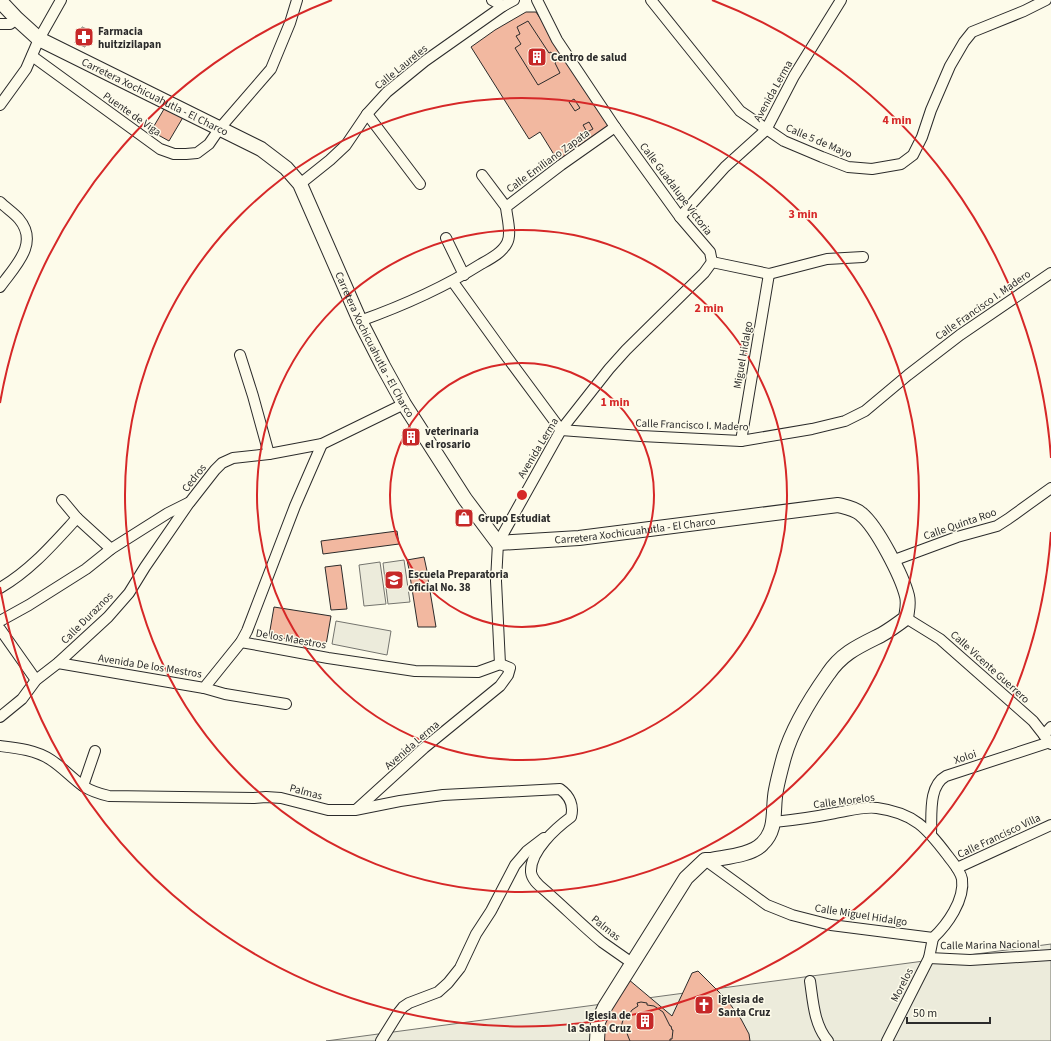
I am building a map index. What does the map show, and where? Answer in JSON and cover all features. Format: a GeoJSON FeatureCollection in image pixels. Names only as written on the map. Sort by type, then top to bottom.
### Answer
{"type":"FeatureCollection","features":[{"type":"Feature","properties":{"kind":"main road","name":"Carretera Xochicuahutla - El Charco"},"geometry":{"type":"LineString","coordinates":[[0,2],[40,39],[261,149],[286,168],[300,184],[360,321],[404,404],[465,500],[498,543],[579,538],[838,505],[860,512],[876,533],[892,561],[907,596],[908,605],[906,618]]}},
{"type":"Feature","properties":{"kind":"main road"},"geometry":{"type":"LineString","coordinates":[[597,1041],[598,1022],[604,1007],[686,878],[705,860],[711,860],[753,850],[762,845],[769,837],[774,822],[775,791],[784,756],[793,734],[814,695],[828,674],[845,654],[882,634],[906,618]]}},
{"type":"Feature","properties":{"kind":"street"},"geometry":{"type":"LineString","coordinates":[[0,105],[26,69],[61,0]]}},
{"type":"Feature","properties":{"kind":"street","name":"Puente de Viga"},"geometry":{"type":"LineString","coordinates":[[32,56],[160,149],[174,154],[197,153],[209,144],[220,128],[272,69],[298,0]]}},
{"type":"Feature","properties":{"kind":"street"},"geometry":{"type":"LineString","coordinates":[[492,0],[504,6]]}},
{"type":"Feature","properties":{"kind":"street","name":"Calle Laureles"},"geometry":{"type":"LineString","coordinates":[[300,184],[346,145],[367,114],[387,92],[404,77],[514,0]]}},
{"type":"Feature","properties":{"kind":"street","name":"Calle Guadalupe Victoria"},"geometry":{"type":"LineString","coordinates":[[537,0],[557,40],[614,127],[680,217],[710,252],[712,262]]}},
{"type":"Feature","properties":{"kind":"street","name":"Calle 5 de Mayo"},"geometry":{"type":"LineString","coordinates":[[651,0],[740,112],[784,141],[822,158],[848,167],[872,169],[901,164],[913,155],[922,137],[931,110],[950,66],[964,42],[972,32],[1024,11],[1046,0]]}},
{"type":"Feature","properties":{"kind":"street","name":"Avenida Lerma"},"geometry":{"type":"LineString","coordinates":[[680,217],[725,167],[766,130],[794,76],[841,0]]}},
{"type":"Feature","properties":{"kind":"street"},"geometry":{"type":"LineString","coordinates":[[0,24],[10,24],[17,19]]}},
{"type":"Feature","properties":{"kind":"street"},"geometry":{"type":"LineString","coordinates":[[367,114],[420,184]]}},
{"type":"Feature","properties":{"kind":"street","name":"Calle Emiliano Zapata"},"geometry":{"type":"LineString","coordinates":[[360,321],[399,307],[453,282],[505,248],[508,242],[509,233],[506,207],[614,127]]}},
{"type":"Feature","properties":{"kind":"street"},"geometry":{"type":"LineString","coordinates":[[482,175],[506,207]]}},
{"type":"Feature","properties":{"kind":"street"},"geometry":{"type":"LineString","coordinates":[[0,202],[19,219],[26,229],[27,243],[23,257],[0,287]]}},
{"type":"Feature","properties":{"kind":"street"},"geometry":{"type":"LineString","coordinates":[[446,238],[464,275]]}},
{"type":"Feature","properties":{"kind":"street"},"geometry":{"type":"LineString","coordinates":[[712,262],[769,274],[827,259],[863,256]]}},
{"type":"Feature","properties":{"kind":"street","name":"Avenida Lerma"},"geometry":{"type":"LineString","coordinates":[[355,810],[424,748],[500,686],[508,675],[510,668],[500,664],[496,581],[498,543],[562,430],[609,369],[626,350],[704,274],[712,262]]}},
{"type":"Feature","properties":{"kind":"street","name":"Calle Francisco I. Madero"},"geometry":{"type":"LineString","coordinates":[[562,430],[741,441],[812,430],[845,421],[865,411],[908,375],[960,335],[1051,272]]}},
{"type":"Feature","properties":{"kind":"street","name":"Miguel Hidalgo"},"geometry":{"type":"LineString","coordinates":[[741,441],[769,274]]}},
{"type":"Feature","properties":{"kind":"street"},"geometry":{"type":"LineString","coordinates":[[453,282],[562,430]]}},
{"type":"Feature","properties":{"kind":"street"},"geometry":{"type":"LineString","coordinates":[[240,355],[254,396],[269,454]]}},
{"type":"Feature","properties":{"kind":"street","name":"Cedros"},"geometry":{"type":"LineString","coordinates":[[0,621],[29,605],[86,569],[111,549],[168,513],[190,502],[222,463],[233,458],[269,454],[322,444],[404,404]]}},
{"type":"Feature","properties":{"kind":"street","name":"De los Maestros"},"geometry":{"type":"LineString","coordinates":[[322,444],[290,521],[248,631],[241,642],[328,658],[415,671],[478,672],[500,664]]}},
{"type":"Feature","properties":{"kind":"street","name":"Calle Quinta Roo"},"geometry":{"type":"LineString","coordinates":[[892,561],[958,537],[997,526],[1051,488]]}},
{"type":"Feature","properties":{"kind":"street"},"geometry":{"type":"LineString","coordinates":[[62,500],[77,518],[111,549]]}},
{"type":"Feature","properties":{"kind":"street","name":"Calle Duraznos"},"geometry":{"type":"LineString","coordinates":[[0,717],[22,699],[36,680],[58,663],[108,617],[129,593],[190,502]]}},
{"type":"Feature","properties":{"kind":"street"},"geometry":{"type":"LineString","coordinates":[[0,588],[34,564],[77,518]]}},
{"type":"Feature","properties":{"kind":"street","name":"Calle Vicente Guerrero"},"geometry":{"type":"LineString","coordinates":[[906,618],[940,639],[1033,721],[1049,737]]}},
{"type":"Feature","properties":{"kind":"street"},"geometry":{"type":"LineString","coordinates":[[0,629],[36,680]]}},
{"type":"Feature","properties":{"kind":"street","name":"Avenida De los Mestros"},"geometry":{"type":"LineString","coordinates":[[58,663],[204,688],[241,642]]}},
{"type":"Feature","properties":{"kind":"street"},"geometry":{"type":"LineString","coordinates":[[204,688],[225,694],[286,704]]}},
{"type":"Feature","properties":{"kind":"street","name":"Xoloi"},"geometry":{"type":"LineString","coordinates":[[931,833],[933,794],[936,785],[941,778],[1049,737]]}},
{"type":"Feature","properties":{"kind":"street","name":"Palmas"},"geometry":{"type":"LineString","coordinates":[[0,746],[15,747],[43,756],[51,760],[83,786],[94,792],[109,796],[266,797],[281,798],[328,810],[355,810],[443,795],[560,789],[565,792],[572,806],[571,816],[550,835],[527,850],[515,865],[491,910],[476,934],[460,968],[438,992],[409,1003],[403,1007],[381,1041]]}},
{"type":"Feature","properties":{"kind":"street"},"geometry":{"type":"LineString","coordinates":[[83,786],[95,752]]}},
{"type":"Feature","properties":{"kind":"street","name":"Calle Morelos"},"geometry":{"type":"LineString","coordinates":[[774,822],[875,808],[892,810],[911,818],[931,833],[957,868],[962,878],[962,887],[955,910],[944,928],[933,938]]}},
{"type":"Feature","properties":{"kind":"street","name":"Calle Francisco Villa"},"geometry":{"type":"LineString","coordinates":[[957,868],[1051,825]]}},
{"type":"Feature","properties":{"kind":"street","name":"Palmas"},"geometry":{"type":"LineString","coordinates":[[550,835],[533,859],[531,873],[537,883],[602,942],[632,963]]}},
{"type":"Feature","properties":{"kind":"street","name":"Calle Miguel Hidalgo"},"geometry":{"type":"LineString","coordinates":[[705,860],[767,905],[792,915],[831,925],[933,938]]}},
{"type":"Feature","properties":{"kind":"street","name":"Morelos"},"geometry":{"type":"LineString","coordinates":[[887,1041],[929,958],[933,938]]}},
{"type":"Feature","properties":{"kind":"street","name":"Calle Marina Nacional"},"geometry":{"type":"LineString","coordinates":[[929,958],[970,960],[1051,956]]}},
{"type":"Feature","properties":{"kind":"street"},"geometry":{"type":"LineString","coordinates":[[810,981],[816,1019],[820,1029],[828,1041]]}},
{"type":"Feature","properties":{"kind":"shaded area"},"geometry":{"type":"Polygon","coordinates":[[[404,560],[410,602],[388,604],[383,563],[404,560]]]}},
{"type":"Feature","properties":{"kind":"shaded area"},"geometry":{"type":"Polygon","coordinates":[[[380,562],[386,604],[364,606],[359,565],[380,562]]]}},
{"type":"Feature","properties":{"kind":"shaded area"},"geometry":{"type":"Polygon","coordinates":[[[336,621],[391,631],[387,655],[332,644],[336,621]]]}},
{"type":"Feature","properties":{"kind":"shaded area"},"geometry":{"type":"Polygon","coordinates":[[[1051,944],[1051,1041],[326,1041],[1051,944]]]}},
{"type":"Feature","properties":{"kind":"building"},"geometry":{"type":"Polygon","coordinates":[[[526,12],[536,12],[611,124],[558,161],[540,132],[529,139],[471,47],[495,30],[526,12]]]}},
{"type":"Feature","properties":{"kind":"building","name":"Centro de salud"},"geometry":{"type":"Polygon","coordinates":[[[528,21],[549,53],[551,52],[560,73],[538,85],[515,48],[521,44],[516,36],[520,34],[517,27],[528,21]]]}},
{"type":"Feature","properties":{"kind":"building","name":"Farmacia huitzizilapan"},"geometry":{"type":"Polygon","coordinates":[[[82,27],[92,31],[85,47],[75,43],[82,27]]]}},
{"type":"Feature","properties":{"kind":"building"},"geometry":{"type":"Polygon","coordinates":[[[574,99],[580,108],[575,111],[569,102],[574,99]]]}},
{"type":"Feature","properties":{"kind":"building"},"geometry":{"type":"Polygon","coordinates":[[[167,104],[185,114],[169,141],[151,131],[167,104]]]}},
{"type":"Feature","properties":{"kind":"building"},"geometry":{"type":"Polygon","coordinates":[[[589,122],[593,129],[587,132],[583,125],[589,122]]]}},
{"type":"Feature","properties":{"kind":"building","name":"veterinaria el rosario"},"geometry":{"type":"Polygon","coordinates":[[[414,429],[420,440],[407,446],[402,435],[414,429]]]}},
{"type":"Feature","properties":{"kind":"building"},"geometry":{"type":"Polygon","coordinates":[[[397,531],[399,544],[323,554],[321,541],[397,531]]]}},
{"type":"Feature","properties":{"kind":"building"},"geometry":{"type":"Polygon","coordinates":[[[424,557],[427,571],[410,574],[407,560],[424,557]]]}},
{"type":"Feature","properties":{"kind":"building"},"geometry":{"type":"Polygon","coordinates":[[[341,565],[347,609],[331,610],[325,567],[341,565]]]}},
{"type":"Feature","properties":{"kind":"building"},"geometry":{"type":"Polygon","coordinates":[[[427,573],[436,627],[418,627],[410,576],[427,573]]]}},
{"type":"Feature","properties":{"kind":"building"},"geometry":{"type":"Polygon","coordinates":[[[274,607],[331,616],[326,645],[269,636],[274,607]]]}},
{"type":"Feature","properties":{"kind":"building","name":"Iglesia de Santa Cruz"},"geometry":{"type":"Polygon","coordinates":[[[698,971],[727,1000],[741,1019],[749,1034],[750,1041],[602,1041],[606,1016],[628,979],[672,1016],[692,973],[698,971]]]}},
{"type":"Feature","properties":{"kind":"building","name":"Iglesia de la Santa Cruz"},"geometry":{"type":"Polygon","coordinates":[[[641,1002],[654,1006],[663,1012],[673,1030],[672,1039],[670,1039],[670,1041],[630,1041],[625,1027],[621,1027],[623,1020],[626,1019],[632,1010],[638,1006],[637,1003],[641,1002]]]}},
{"type":"Feature","properties":{"kind":"place","name":"Farmacia huitzizilapan"},"geometry":{"type":"Point","coordinates":[84,37]}},
{"type":"Feature","properties":{"kind":"place","name":"Centro de salud"},"geometry":{"type":"Point","coordinates":[537,57]}},
{"type":"Feature","properties":{"kind":"place","name":"veterinaria el rosario"},"geometry":{"type":"Point","coordinates":[411,437]}},
{"type":"Feature","properties":{"kind":"place","name":"Grupo Estudiat"},"geometry":{"type":"Point","coordinates":[464,518]}},
{"type":"Feature","properties":{"kind":"place","name":"Escuela Preparatoria oficial No. 38"},"geometry":{"type":"Point","coordinates":[394,580]}},
{"type":"Feature","properties":{"kind":"place","name":"Iglesia de Santa Cruz"},"geometry":{"type":"Point","coordinates":[704,1005]}},
{"type":"Feature","properties":{"kind":"place","name":"Iglesia de la Santa Cruz"},"geometry":{"type":"Point","coordinates":[645,1021]}}]}
